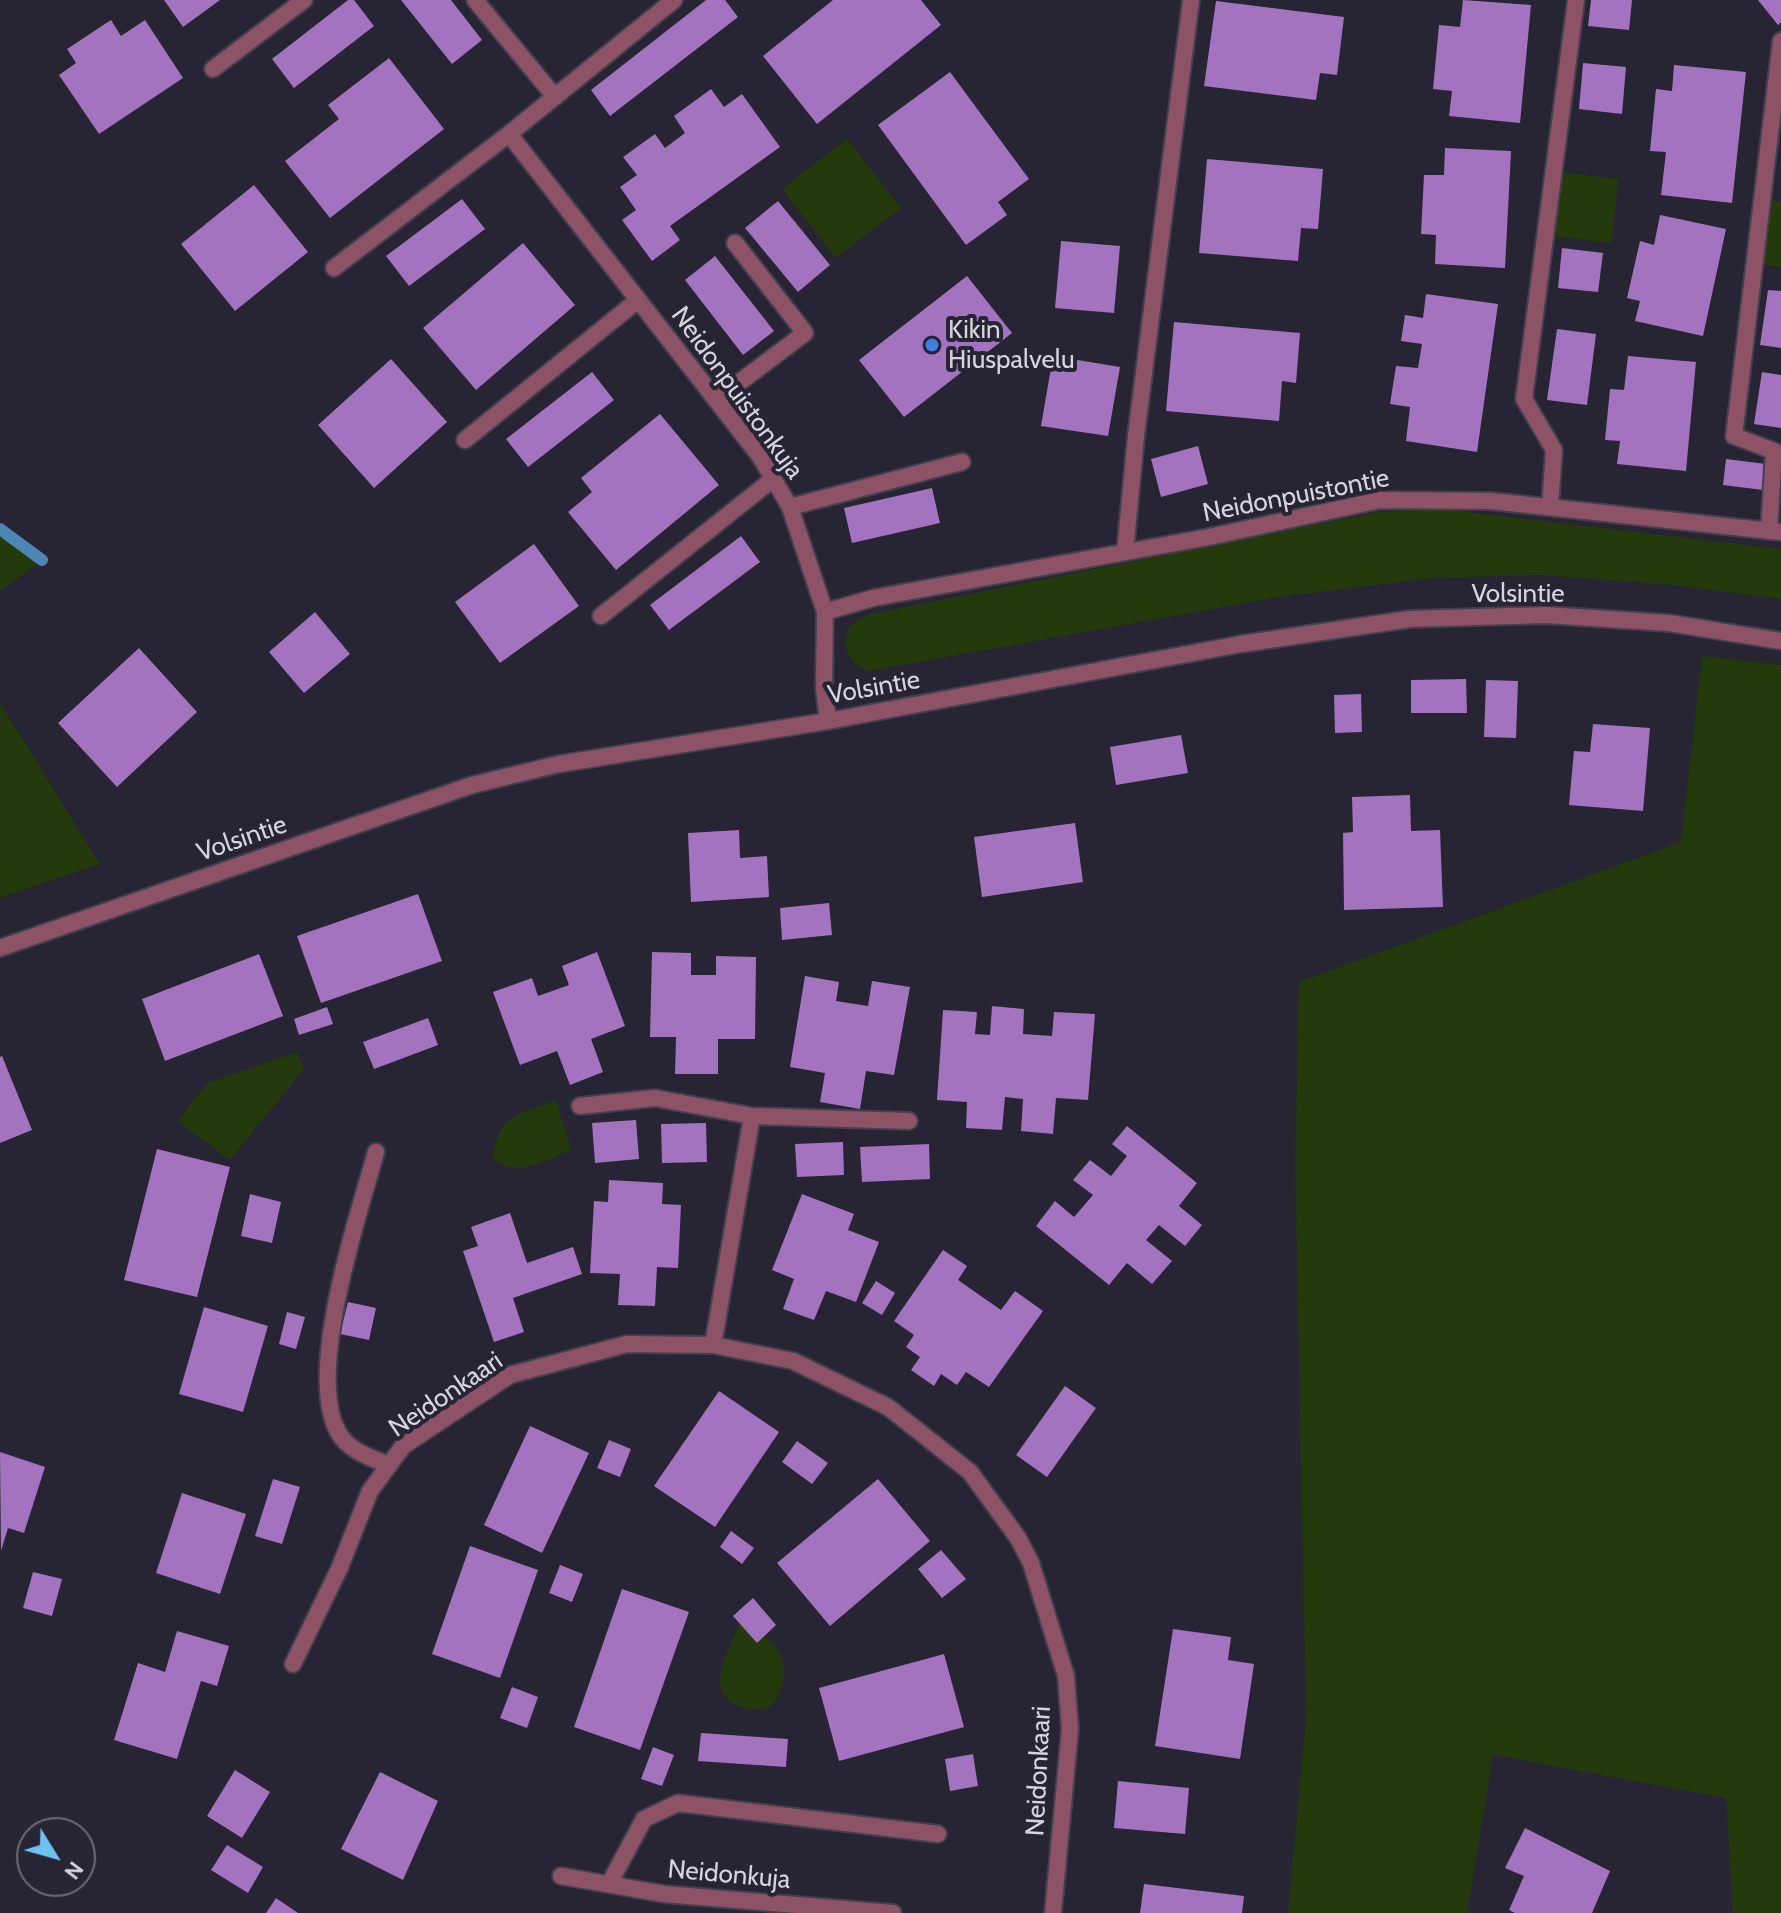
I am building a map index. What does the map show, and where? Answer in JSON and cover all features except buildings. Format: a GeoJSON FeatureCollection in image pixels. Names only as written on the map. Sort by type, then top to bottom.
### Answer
{"type":"FeatureCollection","features":[{"type":"Feature","properties":{"kind":"street"},"geometry":{"type":"LineString","coordinates":[[213,69],[304,0]]}},
{"type":"Feature","properties":{"kind":"street"},"geometry":{"type":"LineString","coordinates":[[475,0],[555,97]]}},
{"type":"Feature","properties":{"kind":"street"},"geometry":{"type":"LineString","coordinates":[[334,268],[509,134],[674,0]]}},
{"type":"Feature","properties":{"kind":"street"},"geometry":{"type":"LineString","coordinates":[[1125,552],[1136,436],[1191,0]]}},
{"type":"Feature","properties":{"kind":"street"},"geometry":{"type":"LineString","coordinates":[[1550,507],[1554,450],[1524,399],[1576,0]]}},
{"type":"Feature","properties":{"kind":"street"},"geometry":{"type":"LineString","coordinates":[[1775,532],[1774,451],[1734,436],[1781,41]]}},
{"type":"Feature","properties":{"kind":"street","name":"Neidonpuistonkuja"},"geometry":{"type":"LineString","coordinates":[[509,134],[759,455],[790,507],[825,612],[824,688],[828,721]]}},
{"type":"Feature","properties":{"kind":"street"},"geometry":{"type":"LineString","coordinates":[[716,400],[805,333],[735,243]]}},
{"type":"Feature","properties":{"kind":"street"},"geometry":{"type":"LineString","coordinates":[[465,440],[638,300]]}},
{"type":"Feature","properties":{"kind":"street"},"geometry":{"type":"LineString","coordinates":[[790,507],[962,462]]}},
{"type":"Feature","properties":{"kind":"street"},"geometry":{"type":"LineString","coordinates":[[601,616],[773,479]]}},
{"type":"Feature","properties":{"kind":"street","name":"Neidonpuistontie"},"geometry":{"type":"LineString","coordinates":[[825,612],[873,598],[1209,537],[1380,500],[1491,501],[1775,532]]}},
{"type":"Feature","properties":{"kind":"street","name":"Volsintie"},"geometry":{"type":"LineString","coordinates":[[0,948],[472,785],[559,764],[828,721],[1241,644],[1410,619],[1546,615],[1669,623],[1781,641]]}},
{"type":"Feature","properties":{"kind":"street"},"geometry":{"type":"LineString","coordinates":[[580,1106],[655,1098],[752,1116],[909,1121]]}},
{"type":"Feature","properties":{"kind":"street"},"geometry":{"type":"LineString","coordinates":[[713,1345],[752,1116]]}},
{"type":"Feature","properties":{"kind":"street"},"geometry":{"type":"LineString","coordinates":[[376,1152],[332,1321],[329,1408],[342,1438],[366,1457],[389,1465]]}},
{"type":"Feature","properties":{"kind":"street","name":"Neidonkaari"},"geometry":{"type":"LineString","coordinates":[[293,1664],[340,1567],[370,1491],[403,1446],[510,1375],[627,1344],[713,1345],[793,1361],[888,1407],[970,1472],[1018,1538],[1031,1563],[1066,1676],[1070,1729],[1053,1913]]}},
{"type":"Feature","properties":{"kind":"street"},"geometry":{"type":"LineString","coordinates":[[609,1884],[644,1819],[678,1803],[938,1834]]}},
{"type":"Feature","properties":{"kind":"street","name":"Neidonkuja"},"geometry":{"type":"LineString","coordinates":[[561,1876],[664,1894],[893,1913]]}},
{"type":"Feature","properties":{"kind":"green space"},"geometry":{"type":"Polygon","coordinates":[[[847,139],[901,208],[836,258],[782,189],[847,139]]]}},
{"type":"Feature","properties":{"kind":"green space"},"geometry":{"type":"Polygon","coordinates":[[[1561,172],[1619,179],[1611,243],[1553,236],[1561,172]]]}},
{"type":"Feature","properties":{"kind":"green space"},"geometry":{"type":"Polygon","coordinates":[[[1770,200],[1781,202],[1781,267],[1762,264],[1770,200]]]}},
{"type":"Feature","properties":{"kind":"green space"},"geometry":{"type":"Polygon","coordinates":[[[1433,508],[1781,549],[1781,599],[1673,585],[1542,575],[1434,578],[1285,596],[869,671],[854,662],[846,649],[846,634],[850,626],[876,613],[1379,512],[1433,508]]]}},
{"type":"Feature","properties":{"kind":"green space"},"geometry":{"type":"Polygon","coordinates":[[[0,529],[42,560],[0,591],[0,529]]]}},
{"type":"Feature","properties":{"kind":"green space"},"geometry":{"type":"Polygon","coordinates":[[[1702,656],[1781,665],[1781,1913],[1733,1913],[1726,1798],[1493,1755],[1467,1913],[1288,1913],[1306,1717],[1295,1160],[1299,982],[1681,842],[1702,656]]]}},
{"type":"Feature","properties":{"kind":"green space"},"geometry":{"type":"Polygon","coordinates":[[[0,703],[100,864],[0,898],[0,703]]]}},
{"type":"Feature","properties":{"kind":"green space"},"geometry":{"type":"Polygon","coordinates":[[[297,1052],[304,1069],[230,1160],[177,1121],[208,1083],[297,1052]]]}},
{"type":"Feature","properties":{"kind":"green space"},"geometry":{"type":"Polygon","coordinates":[[[556,1100],[571,1150],[522,1168],[503,1165],[493,1159],[505,1124],[521,1113],[556,1100]]]}},
{"type":"Feature","properties":{"kind":"green space"},"geometry":{"type":"Polygon","coordinates":[[[740,1623],[774,1644],[782,1660],[783,1681],[775,1702],[767,1708],[751,1709],[735,1705],[721,1688],[723,1663],[740,1623]]]}},
{"type":"Feature","properties":{"kind":"waterway"},"geometry":{"type":"LineString","coordinates":[[0,529],[42,560]]}},
{"type":"Feature","properties":{"kind":"place","name":"Kikin Hiuspalvelu"},"geometry":{"type":"Point","coordinates":[932,345]}}]}
